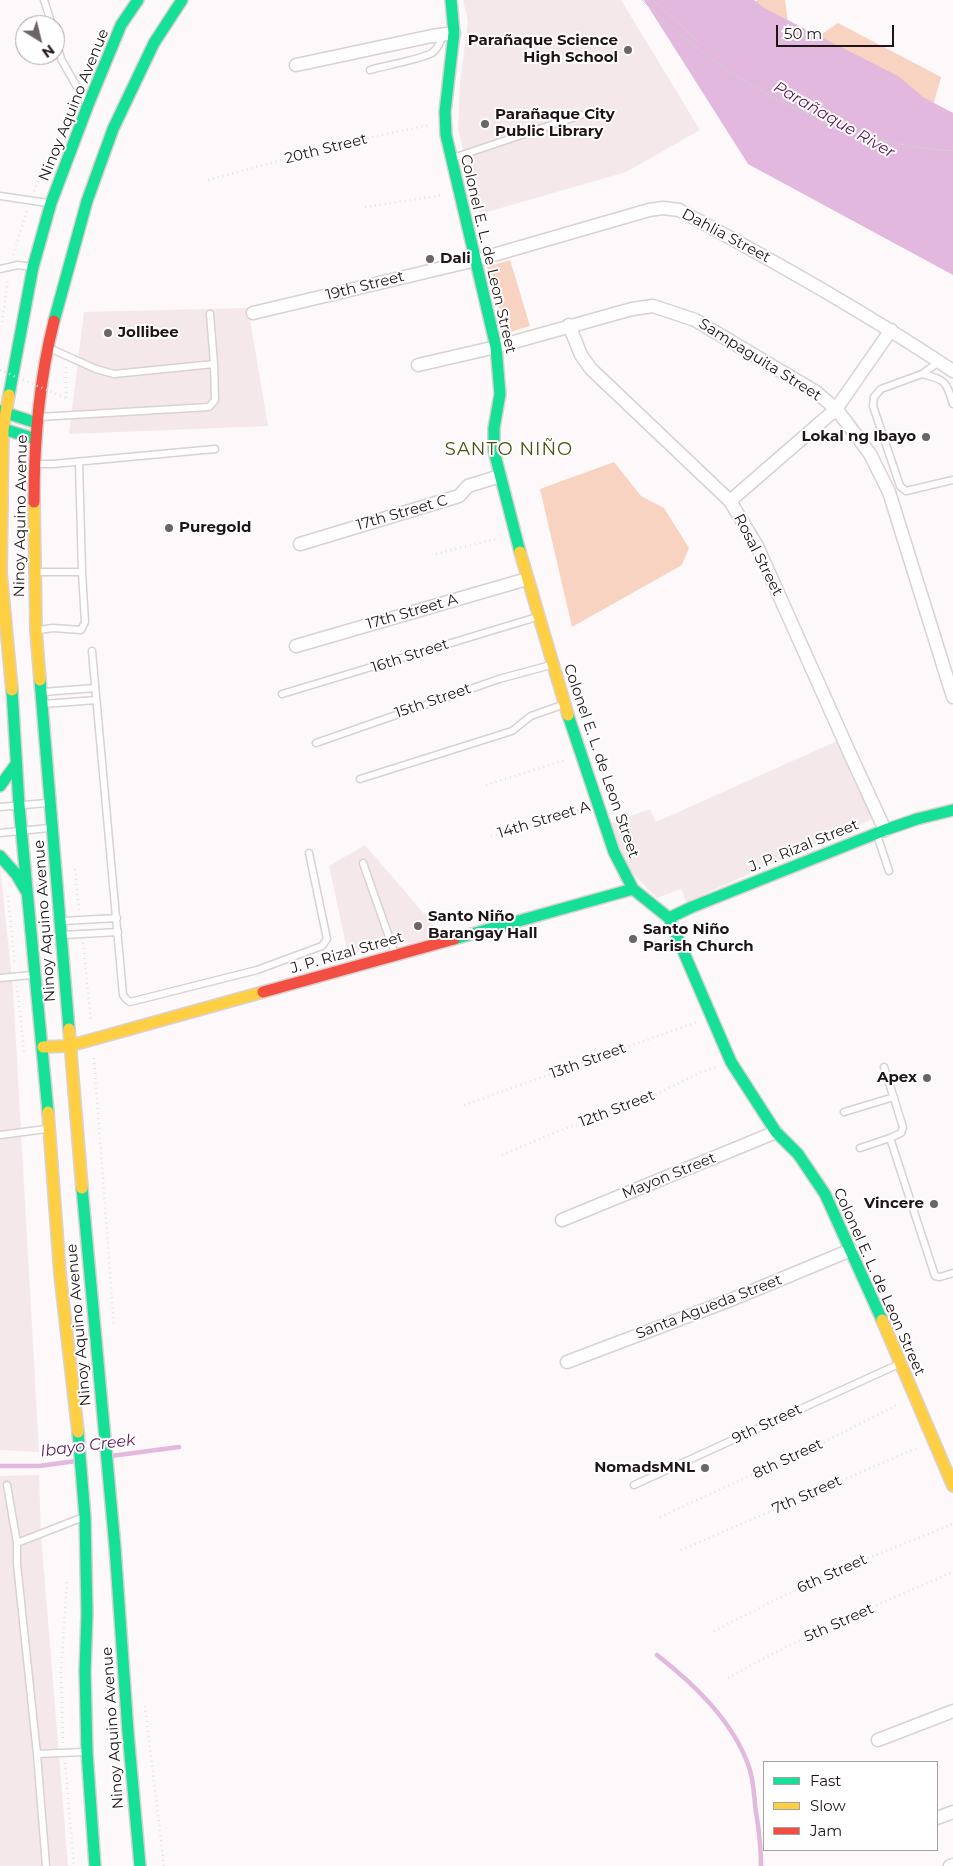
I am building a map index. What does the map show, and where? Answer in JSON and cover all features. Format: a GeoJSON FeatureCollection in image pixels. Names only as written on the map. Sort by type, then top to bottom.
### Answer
{"type":"FeatureCollection","features":[{"type":"Feature","properties":{"kind":"main road","name":"Ninoy Aquino Avenue"},"geometry":{"type":"LineString","coordinates":[[95,1866],[87,1752],[85,1517],[79,1442],[60,1274],[43,1047],[21,830],[12,693],[0,573],[2,428],[3,412],[33,267],[51,203],[88,105],[122,25],[138,0]]}},
{"type":"Feature","properties":{"kind":"main road","name":"Ninoy Aquino Avenue"},"geometry":{"type":"LineString","coordinates":[[140,1866],[128,1732],[115,1539],[104,1439],[69,1046],[62,935],[36,631],[34,464],[48,348],[87,201],[113,129],[154,43],[182,0]]}},
{"type":"Feature","properties":{"kind":"main road","name":"Colonel E. L. de Leon Street"},"geometry":{"type":"LineString","coordinates":[[451,0],[454,33],[445,112],[446,135],[496,347],[500,394],[494,428],[494,451],[527,579],[552,665],[597,804],[614,852],[633,888],[669,918],[731,1062],[776,1132],[798,1154],[825,1194],[953,1486]]}},
{"type":"Feature","properties":{"kind":"main road"},"geometry":{"type":"LineString","coordinates":[[3,412],[38,420]]}},
{"type":"Feature","properties":{"kind":"main road"},"geometry":{"type":"LineString","coordinates":[[2,428],[36,439]]}},
{"type":"Feature","properties":{"kind":"main road"},"geometry":{"type":"LineString","coordinates":[[0,786],[16,764]]}},
{"type":"Feature","properties":{"kind":"main road","name":"J. P. Rizal Street"},"geometry":{"type":"LineString","coordinates":[[669,918],[692,907],[917,818],[953,810]]}},
{"type":"Feature","properties":{"kind":"main road"},"geometry":{"type":"LineString","coordinates":[[0,856],[16,874],[28,894]]}},
{"type":"Feature","properties":{"kind":"main road","name":"J. P. Rizal Street"},"geometry":{"type":"LineString","coordinates":[[43,1047],[69,1046],[396,956],[633,888]]}},
{"type":"Feature","properties":{"kind":"street"},"geometry":{"type":"LineString","coordinates":[[296,65],[454,33]]}},
{"type":"Feature","properties":{"kind":"street","name":"Dahlia Street"},"geometry":{"type":"LineString","coordinates":[[476,260],[649,210],[662,208],[679,210],[764,256],[891,330],[953,372]]}},
{"type":"Feature","properties":{"kind":"street","name":"19th Street"},"geometry":{"type":"LineString","coordinates":[[253,313],[476,260]]}},
{"type":"Feature","properties":{"kind":"street","name":"Sampaguita Street"},"geometry":{"type":"LineString","coordinates":[[418,365],[496,347],[569,325],[632,309],[653,306],[695,320],[816,392],[836,409],[870,454],[889,492],[953,697]]}},
{"type":"Feature","properties":{"kind":"street","name":"Rosal Street"},"geometry":{"type":"LineString","coordinates":[[569,325],[581,354],[591,369],[730,501],[757,546],[850,754],[881,832]]}},
{"type":"Feature","properties":{"kind":"street"},"geometry":{"type":"LineString","coordinates":[[730,501],[836,409],[891,330]]}},
{"type":"Feature","properties":{"kind":"street","name":"17th Street C"},"geometry":{"type":"LineString","coordinates":[[300,544],[459,496],[468,486],[500,476]]}},
{"type":"Feature","properties":{"kind":"street","name":"17th Street A"},"geometry":{"type":"LineString","coordinates":[[296,646],[527,579]]}},
{"type":"Feature","properties":{"kind":"street","name":"Mayon Street"},"geometry":{"type":"LineString","coordinates":[[562,1220],[776,1132]]}},
{"type":"Feature","properties":{"kind":"street","name":"Santa Agueda Street"},"geometry":{"type":"LineString","coordinates":[[567,1362],[728,1301],[851,1250]]}},
{"type":"Feature","properties":{"kind":"street"},"geometry":{"type":"LineString","coordinates":[[878,1740],[953,1711]]}},
{"type":"Feature","properties":{"kind":"street"},"geometry":{"type":"LineString","coordinates":[[938,1818],[953,1812]]}},
{"type":"Feature","properties":{"kind":"lane"},"geometry":{"type":"LineString","coordinates":[[44,0],[49,15]]}},
{"type":"Feature","properties":{"kind":"lane"},"geometry":{"type":"LineString","coordinates":[[370,70],[427,55],[437,48],[441,42],[441,36]]}},
{"type":"Feature","properties":{"kind":"lane"},"geometry":{"type":"LineString","coordinates":[[65,65],[88,105]]}},
{"type":"Feature","properties":{"kind":"lane"},"geometry":{"type":"LineString","coordinates":[[452,158],[581,115]]}},
{"type":"Feature","properties":{"kind":"lane"},"geometry":{"type":"LineString","coordinates":[[0,196],[51,203]]}},
{"type":"Feature","properties":{"kind":"lane"},"geometry":{"type":"LineString","coordinates":[[0,269],[18,265],[33,267]]}},
{"type":"Feature","properties":{"kind":"lane"},"geometry":{"type":"LineString","coordinates":[[38,420],[209,407],[215,400],[210,314]]}},
{"type":"Feature","properties":{"kind":"lane"},"geometry":{"type":"LineString","coordinates":[[48,348],[96,369],[114,374],[214,364]]}},
{"type":"Feature","properties":{"kind":"lane"},"geometry":{"type":"LineString","coordinates":[[939,362],[922,374],[881,389],[874,397],[873,406],[902,489],[906,491],[953,480]]}},
{"type":"Feature","properties":{"kind":"lane"},"geometry":{"type":"LineString","coordinates":[[922,374],[938,378],[946,383],[953,404]]}},
{"type":"Feature","properties":{"kind":"lane"},"geometry":{"type":"LineString","coordinates":[[34,464],[79,462],[215,449]]}},
{"type":"Feature","properties":{"kind":"lane"},"geometry":{"type":"LineString","coordinates":[[36,631],[53,628],[81,630],[84,627],[79,462]]}},
{"type":"Feature","properties":{"kind":"lane"},"geometry":{"type":"LineString","coordinates":[[34,572],[82,572]]}},
{"type":"Feature","properties":{"kind":"lane","name":"16th Street"},"geometry":{"type":"LineString","coordinates":[[282,694],[538,617]]}},
{"type":"Feature","properties":{"kind":"lane"},"geometry":{"type":"LineString","coordinates":[[92,651],[123,995],[126,1000],[130,1002],[257,970],[322,946],[327,939],[309,853]]}},
{"type":"Feature","properties":{"kind":"lane","name":"15th Street"},"geometry":{"type":"LineString","coordinates":[[316,743],[499,679],[552,665]]}},
{"type":"Feature","properties":{"kind":"lane"},"geometry":{"type":"LineString","coordinates":[[41,692],[95,688]]}},
{"type":"Feature","properties":{"kind":"lane"},"geometry":{"type":"LineString","coordinates":[[43,704],[96,700]]}},
{"type":"Feature","properties":{"kind":"lane"},"geometry":{"type":"LineString","coordinates":[[360,779],[512,731],[531,716],[564,704]]}},
{"type":"Feature","properties":{"kind":"lane"},"geometry":{"type":"LineString","coordinates":[[0,808],[50,802]]}},
{"type":"Feature","properties":{"kind":"lane"},"geometry":{"type":"LineString","coordinates":[[0,833],[53,827]]}},
{"type":"Feature","properties":{"kind":"lane"},"geometry":{"type":"LineString","coordinates":[[881,832],[889,872]]}},
{"type":"Feature","properties":{"kind":"lane"},"geometry":{"type":"LineString","coordinates":[[363,863],[396,956]]}},
{"type":"Feature","properties":{"kind":"lane"},"geometry":{"type":"LineString","coordinates":[[60,922],[117,918]]}},
{"type":"Feature","properties":{"kind":"lane"},"geometry":{"type":"LineString","coordinates":[[62,935],[118,932]]}},
{"type":"Feature","properties":{"kind":"lane"},"geometry":{"type":"LineString","coordinates":[[0,978],[36,975]]}},
{"type":"Feature","properties":{"kind":"lane"},"geometry":{"type":"LineString","coordinates":[[860,1148],[890,1138],[900,1132],[903,1127],[884,1067]]}},
{"type":"Feature","properties":{"kind":"lane"},"geometry":{"type":"LineString","coordinates":[[844,1112],[894,1097]]}},
{"type":"Feature","properties":{"kind":"lane"},"geometry":{"type":"LineString","coordinates":[[0,1134],[49,1129]]}},
{"type":"Feature","properties":{"kind":"lane"},"geometry":{"type":"LineString","coordinates":[[890,1138],[935,1276],[940,1277],[953,1273]]}},
{"type":"Feature","properties":{"kind":"lane","name":"9th Street"},"geometry":{"type":"LineString","coordinates":[[634,1485],[900,1364]]}},
{"type":"Feature","properties":{"kind":"lane"},"geometry":{"type":"LineString","coordinates":[[8,1485],[17,1543],[17,1564],[37,1754],[46,1866]]}},
{"type":"Feature","properties":{"kind":"lane"},"geometry":{"type":"LineString","coordinates":[[17,1543],[85,1517]]}},
{"type":"Feature","properties":{"kind":"lane"},"geometry":{"type":"LineString","coordinates":[[37,1754],[87,1752]]}},
{"type":"Feature","properties":{"kind":"path","name":"20th Street"},"geometry":{"type":"LineString","coordinates":[[208,180],[353,141],[445,121]]}},
{"type":"Feature","properties":{"kind":"path"},"geometry":{"type":"LineString","coordinates":[[365,208],[459,192]]}},
{"type":"Feature","properties":{"kind":"path"},"geometry":{"type":"LineString","coordinates":[[0,370],[66,398],[66,364]]}},
{"type":"Feature","properties":{"kind":"path"},"geometry":{"type":"LineString","coordinates":[[436,554],[515,533]]}},
{"type":"Feature","properties":{"kind":"path"},"geometry":{"type":"LineString","coordinates":[[486,785],[581,755]]}},
{"type":"Feature","properties":{"kind":"path","name":"14th Street A"},"geometry":{"type":"LineString","coordinates":[[491,836],[597,804]]}},
{"type":"Feature","properties":{"kind":"path","name":"13th Street"},"geometry":{"type":"LineString","coordinates":[[464,1105],[712,1017]]}},
{"type":"Feature","properties":{"kind":"path","name":"12th Street"},"geometry":{"type":"LineString","coordinates":[[502,1155],[561,1130],[645,1100],[701,1072],[731,1062]]}},
{"type":"Feature","properties":{"kind":"path"},"geometry":{"type":"LineString","coordinates":[[102,1151],[114,1329]]}},
{"type":"Feature","properties":{"kind":"path","name":"8th Street"},"geometry":{"type":"LineString","coordinates":[[660,1517],[826,1441],[914,1396]]}},
{"type":"Feature","properties":{"kind":"path","name":"7th Street"},"geometry":{"type":"LineString","coordinates":[[681,1550],[934,1441]]}},
{"type":"Feature","properties":{"kind":"path","name":"6th Street"},"geometry":{"type":"LineString","coordinates":[[714,1631],[821,1577],[953,1524]]}},
{"type":"Feature","properties":{"kind":"path"},"geometry":{"type":"LineString","coordinates":[[68,1572],[62,1672],[64,1752],[74,1866]]}},
{"type":"Feature","properties":{"kind":"path","name":"5th Street"},"geometry":{"type":"LineString","coordinates":[[728,1678],[764,1658],[953,1572]]}},
{"type":"Feature","properties":{"kind":"path"},"geometry":{"type":"LineString","coordinates":[[156,1805],[164,1866]]}},
{"type":"Feature","properties":{"kind":"shaded area"},"geometry":{"type":"Polygon","coordinates":[[[463,0],[621,0],[700,130],[626,172],[480,214],[458,130],[460,83],[468,21],[463,0]]]}},
{"type":"Feature","properties":{"kind":"shaded area"},"geometry":{"type":"Polygon","coordinates":[[[757,0],[785,0],[788,23],[751,7],[757,0]]]}},
{"type":"Feature","properties":{"kind":"shaded area"},"geometry":{"type":"Polygon","coordinates":[[[838,23],[941,77],[933,106],[813,40],[838,23]]]}},
{"type":"Feature","properties":{"kind":"shaded area"},"geometry":{"type":"Polygon","coordinates":[[[510,260],[530,326],[507,333],[487,267],[510,260]]]}},
{"type":"Feature","properties":{"kind":"shaded area"},"geometry":{"type":"Polygon","coordinates":[[[248,308],[268,426],[69,434],[84,312],[248,308]]]}},
{"type":"Feature","properties":{"kind":"shaded area"},"geometry":{"type":"Polygon","coordinates":[[[614,462],[641,496],[664,508],[689,548],[682,565],[572,627],[540,489],[614,462]]]}},
{"type":"Feature","properties":{"kind":"shaded area"},"geometry":{"type":"Polygon","coordinates":[[[837,741],[872,819],[686,902],[681,889],[657,898],[621,862],[607,825],[650,809],[656,822],[837,741]]]}},
{"type":"Feature","properties":{"kind":"shaded area"},"geometry":{"type":"Polygon","coordinates":[[[365,845],[444,937],[348,954],[329,866],[365,845]]]}},
{"type":"Feature","properties":{"kind":"shaded area"},"geometry":{"type":"Polygon","coordinates":[[[0,866],[13,989],[39,1452],[0,1450],[0,866]]]}},
{"type":"Feature","properties":{"kind":"shaded area"},"geometry":{"type":"Polygon","coordinates":[[[39,1475],[41,1535],[68,1866],[0,1866],[0,1476],[39,1475]]]}},
{"type":"Feature","properties":{"kind":"water","name":"Parañaque River"},"geometry":{"type":"Polygon","coordinates":[[[644,0],[754,0],[764,8],[898,76],[923,97],[953,113],[953,275],[748,164],[644,0]]]}},
{"type":"Feature","properties":{"kind":"waterway","name":"Ibayo Creek"},"geometry":{"type":"LineString","coordinates":[[111,1456],[179,1447]]}},
{"type":"Feature","properties":{"kind":"waterway","name":"Ibayo Creek"},"geometry":{"type":"LineString","coordinates":[[0,1466],[39,1466],[76,1461]]}},
{"type":"Feature","properties":{"kind":"waterway","name":"Ibayo Creek"},"geometry":{"type":"LineString","coordinates":[[657,1655],[685,1678],[711,1705],[723,1719],[742,1750],[751,1772],[753,1784],[760,1839],[761,1866]]}},
{"type":"Feature","properties":{"kind":"tram line"},"geometry":{"type":"LineString","coordinates":[[642,0],[709,57],[746,82],[784,103],[824,121],[866,136],[909,146],[953,151]]}},
{"type":"Feature","properties":{"kind":"tram line"},"geometry":{"type":"LineString","coordinates":[[653,0],[699,42]]}},
{"type":"Feature","properties":{"kind":"traffic: fast"},"geometry":{"type":"LineString","coordinates":[[9,395],[33,267],[51,203],[121,25],[138,0]]}},
{"type":"Feature","properties":{"kind":"traffic: fast"},"geometry":{"type":"LineString","coordinates":[[54,321],[87,201],[113,129],[154,43],[182,0]]}},
{"type":"Feature","properties":{"kind":"traffic: fast"},"geometry":{"type":"LineString","coordinates":[[451,0],[454,33],[445,112],[446,135],[496,347],[500,394],[494,428],[494,451],[520,552]]}},
{"type":"Feature","properties":{"kind":"traffic: fast"},"geometry":{"type":"LineString","coordinates":[[0,411],[37,423]]}},
{"type":"Feature","properties":{"kind":"traffic: fast"},"geometry":{"type":"LineString","coordinates":[[0,428],[36,439]]}},
{"type":"Feature","properties":{"kind":"traffic: fast"},"geometry":{"type":"LineString","coordinates":[[40,680],[69,1029]]}},
{"type":"Feature","properties":{"kind":"traffic: fast"},"geometry":{"type":"LineString","coordinates":[[12,690],[19,805],[48,1112]]}},
{"type":"Feature","properties":{"kind":"traffic: fast"},"geometry":{"type":"LineString","coordinates":[[568,715],[614,852],[633,889],[669,918],[731,1062],[776,1132],[798,1154],[825,1194],[882,1320]]}},
{"type":"Feature","properties":{"kind":"traffic: fast"},"geometry":{"type":"LineString","coordinates":[[0,786],[16,764]]}},
{"type":"Feature","properties":{"kind":"traffic: fast"},"geometry":{"type":"LineString","coordinates":[[669,918],[692,907],[885,830],[917,819],[953,810]]}},
{"type":"Feature","properties":{"kind":"traffic: fast"},"geometry":{"type":"LineString","coordinates":[[0,856],[16,874],[26,891]]}},
{"type":"Feature","properties":{"kind":"traffic: fast"},"geometry":{"type":"LineString","coordinates":[[454,939],[633,889]]}},
{"type":"Feature","properties":{"kind":"traffic: fast"},"geometry":{"type":"LineString","coordinates":[[82,1188],[115,1547],[140,1866]]}},
{"type":"Feature","properties":{"kind":"traffic: fast"},"geometry":{"type":"LineString","coordinates":[[78,1432],[85,1517],[87,1752],[95,1866]]}},
{"type":"Feature","properties":{"kind":"traffic: slow"},"geometry":{"type":"LineString","coordinates":[[9,395],[3,429],[1,573],[12,690]]}},
{"type":"Feature","properties":{"kind":"traffic: slow"},"geometry":{"type":"LineString","coordinates":[[34,502],[36,631],[40,680]]}},
{"type":"Feature","properties":{"kind":"traffic: slow"},"geometry":{"type":"LineString","coordinates":[[520,552],[568,715]]}},
{"type":"Feature","properties":{"kind":"traffic: slow"},"geometry":{"type":"LineString","coordinates":[[43,1047],[69,1046],[263,992]]}},
{"type":"Feature","properties":{"kind":"traffic: slow"},"geometry":{"type":"LineString","coordinates":[[69,1029],[82,1188]]}},
{"type":"Feature","properties":{"kind":"traffic: slow"},"geometry":{"type":"LineString","coordinates":[[48,1112],[60,1274],[78,1432]]}},
{"type":"Feature","properties":{"kind":"traffic: slow"},"geometry":{"type":"LineString","coordinates":[[882,1320],[953,1486]]}},
{"type":"Feature","properties":{"kind":"traffic: jam"},"geometry":{"type":"LineString","coordinates":[[34,502],[38,411],[54,321]]}},
{"type":"Feature","properties":{"kind":"traffic: jam"},"geometry":{"type":"LineString","coordinates":[[263,992],[454,939]]}},
{"type":"Feature","properties":{"kind":"place","name":"Parañaque Science High School"},"geometry":{"type":"Point","coordinates":[628,50]}},
{"type":"Feature","properties":{"kind":"place","name":"Parañaque City Public Library"},"geometry":{"type":"Point","coordinates":[485,124]}},
{"type":"Feature","properties":{"kind":"place","name":"Dali"},"geometry":{"type":"Point","coordinates":[430,259]}},
{"type":"Feature","properties":{"kind":"place","name":"Jollibee"},"geometry":{"type":"Point","coordinates":[108,333]}},
{"type":"Feature","properties":{"kind":"place","name":"Lokal ng Ibayo"},"geometry":{"type":"Point","coordinates":[926,437]}},
{"type":"Feature","properties":{"kind":"place","name":"Puregold"},"geometry":{"type":"Point","coordinates":[169,528]}},
{"type":"Feature","properties":{"kind":"place","name":"Santo Niño Barangay Hall"},"geometry":{"type":"Point","coordinates":[418,926]}},
{"type":"Feature","properties":{"kind":"place","name":"Santo Niño Parish Church"},"geometry":{"type":"Point","coordinates":[633,939]}},
{"type":"Feature","properties":{"kind":"place","name":"Apex"},"geometry":{"type":"Point","coordinates":[927,1078]}},
{"type":"Feature","properties":{"kind":"place","name":"Vincere"},"geometry":{"type":"Point","coordinates":[934,1204]}},
{"type":"Feature","properties":{"kind":"place","name":"NomadsMNL"},"geometry":{"type":"Point","coordinates":[705,1468]}},
{"type":"Feature","properties":{"kind":"district","name":"SANTO NIÑO"},"geometry":{"type":"Point","coordinates":[509,450]}}]}
